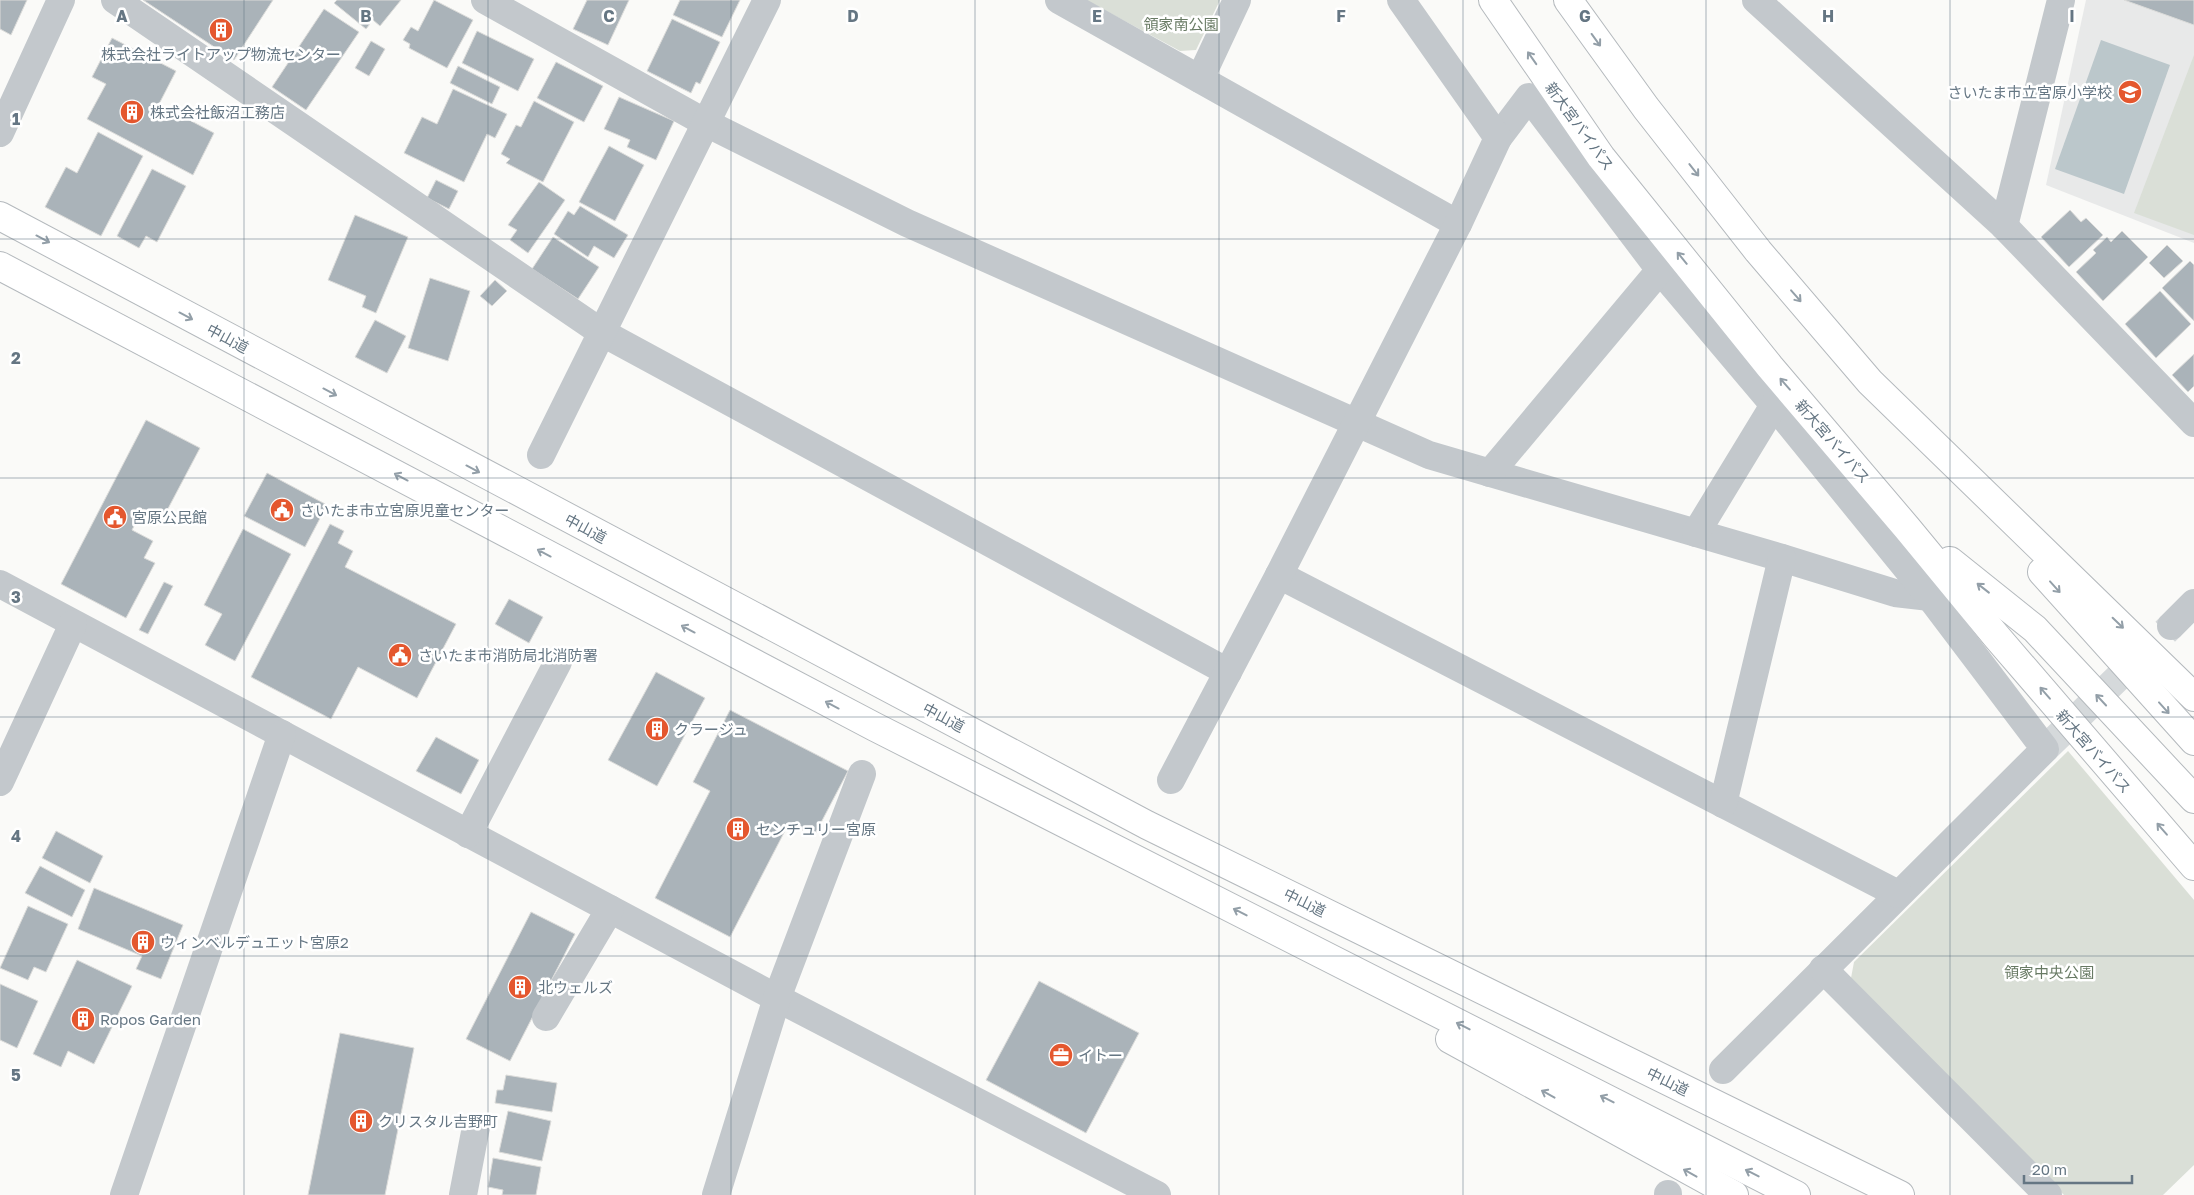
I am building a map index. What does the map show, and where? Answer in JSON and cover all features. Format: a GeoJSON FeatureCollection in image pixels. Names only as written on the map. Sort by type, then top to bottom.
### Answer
{"type":"FeatureCollection","features":[{"type":"Feature","properties":{"kind":"highway","name":"新大宮バイパス"},"geometry":{"type":"LineString","coordinates":[[1494,0],[1601,157],[1770,367],[1996,636],[2194,866]]}},
{"type":"Feature","properties":{"kind":"highway"},"geometry":{"type":"LineString","coordinates":[[1568,0],[1646,108],[1758,252],[1870,382],[2194,741]]}},
{"type":"Feature","properties":{"kind":"highway","name":"中山道"},"geometry":{"type":"LineString","coordinates":[[0,216],[1147,824],[1900,1195]]}},
{"type":"Feature","properties":{"kind":"highway"},"geometry":{"type":"LineString","coordinates":[[0,266],[875,727],[1796,1195]]}},
{"type":"Feature","properties":{"kind":"highway"},"geometry":{"type":"LineString","coordinates":[[1870,382],[2194,697]]}},
{"type":"Feature","properties":{"kind":"highway"},"geometry":{"type":"LineString","coordinates":[[1907,528],[2035,629],[2194,799]]}},
{"type":"Feature","properties":{"kind":"highway"},"geometry":{"type":"LineString","coordinates":[[1270,928],[1298,955],[1734,1195]]}},
{"type":"Feature","properties":{"kind":"street"},"geometry":{"type":"LineString","coordinates":[[0,134],[61,0]]}},
{"type":"Feature","properties":{"kind":"street"},"geometry":{"type":"LineString","coordinates":[[115,0],[601,332],[1228,672]]}},
{"type":"Feature","properties":{"kind":"street"},"geometry":{"type":"LineString","coordinates":[[485,0],[706,123],[907,223],[1429,455],[1895,593],[1930,597]]}},
{"type":"Feature","properties":{"kind":"street"},"geometry":{"type":"LineString","coordinates":[[541,454],[767,0]]}},
{"type":"Feature","properties":{"kind":"street"},"geometry":{"type":"LineString","coordinates":[[1059,0],[1458,224]]}},
{"type":"Feature","properties":{"kind":"street"},"geometry":{"type":"LineString","coordinates":[[1200,79],[1237,0]]}},
{"type":"Feature","properties":{"kind":"street"},"geometry":{"type":"LineString","coordinates":[[1401,0],[1498,138]]}},
{"type":"Feature","properties":{"kind":"street"},"geometry":{"type":"LineString","coordinates":[[1756,0],[2004,226],[2194,423]]}},
{"type":"Feature","properties":{"kind":"street"},"geometry":{"type":"LineString","coordinates":[[2004,226],[2060,0]]}},
{"type":"Feature","properties":{"kind":"street"},"geometry":{"type":"LineString","coordinates":[[1171,780],[1279,575],[1458,224],[1498,138],[1529,97],[1660,270],[1774,405],[1930,597],[2045,749],[1723,1070]]}},
{"type":"Feature","properties":{"kind":"street"},"geometry":{"type":"LineString","coordinates":[[1490,473],[1660,270]]}},
{"type":"Feature","properties":{"kind":"street"},"geometry":{"type":"LineString","coordinates":[[1696,533],[1774,405]]}},
{"type":"Feature","properties":{"kind":"street"},"geometry":{"type":"LineString","coordinates":[[1723,804],[1782,558]]}},
{"type":"Feature","properties":{"kind":"street"},"geometry":{"type":"LineString","coordinates":[[1279,575],[1898,894]]}},
{"type":"Feature","properties":{"kind":"street"},"geometry":{"type":"LineString","coordinates":[[0,584],[778,998],[1157,1195]]}},
{"type":"Feature","properties":{"kind":"street"},"geometry":{"type":"LineString","coordinates":[[2171,626],[2194,604]]}},
{"type":"Feature","properties":{"kind":"street"},"geometry":{"type":"LineString","coordinates":[[0,782],[74,624]]}},
{"type":"Feature","properties":{"kind":"street"},"geometry":{"type":"LineString","coordinates":[[468,834],[558,662]]}},
{"type":"Feature","properties":{"kind":"street"},"geometry":{"type":"LineString","coordinates":[[124,1195],[282,734]]}},
{"type":"Feature","properties":{"kind":"street"},"geometry":{"type":"LineString","coordinates":[[716,1195],[778,998],[862,774]]}},
{"type":"Feature","properties":{"kind":"street"},"geometry":{"type":"LineString","coordinates":[[546,1017],[610,909]]}},
{"type":"Feature","properties":{"kind":"street"},"geometry":{"type":"LineString","coordinates":[[1823,969],[2048,1195]]}},
{"type":"Feature","properties":{"kind":"street"},"geometry":{"type":"LineString","coordinates":[[464,1195],[476,1127]]}},
{"type":"Feature","properties":{"kind":"shaded area","name":"さいたま市立宮原小学校"},"geometry":{"type":"Polygon","coordinates":[[[2086,0],[2194,0],[2194,243],[2046,185],[2086,0]]]}},
{"type":"Feature","properties":{"kind":"shaded area"},"geometry":{"type":"Polygon","coordinates":[[[2101,40],[2170,65],[2124,194],[2055,169],[2101,40]]]}},
{"type":"Feature","properties":{"kind":"green space","name":"領家南公園"},"geometry":{"type":"Polygon","coordinates":[[[1086,0],[1220,0],[1196,50],[1180,51],[1086,0]]]}},
{"type":"Feature","properties":{"kind":"green space"},"geometry":{"type":"Polygon","coordinates":[[[2194,55],[2194,235],[2134,213],[2194,55]]]}},
{"type":"Feature","properties":{"kind":"green space","name":"領家中央公園"},"geometry":{"type":"Polygon","coordinates":[[[2068,751],[2194,900],[2194,1165],[2163,1195],[2064,1195],[1851,978],[1854,962],[2068,751]]]}},
{"type":"Feature","properties":{"kind":"building"},"geometry":{"type":"Polygon","coordinates":[[[0,0],[27,0],[11,35],[0,29],[0,0]]]}},
{"type":"Feature","properties":{"kind":"building","name":"株式会社ライトアップ物流センター"},"geometry":{"type":"Polygon","coordinates":[[[143,0],[273,0],[234,60],[143,0]]]}},
{"type":"Feature","properties":{"kind":"building"},"geometry":{"type":"Polygon","coordinates":[[[337,0],[401,0],[380,26],[373,20],[366,29],[334,3],[337,0]]]}},
{"type":"Feature","properties":{"kind":"building"},"geometry":{"type":"Polygon","coordinates":[[[434,0],[473,20],[447,68],[409,48],[410,44],[403,40],[411,27],[418,31],[434,0]]]}},
{"type":"Feature","properties":{"kind":"building"},"geometry":{"type":"Polygon","coordinates":[[[587,0],[629,0],[608,45],[573,29],[587,0]]]}},
{"type":"Feature","properties":{"kind":"building"},"geometry":{"type":"Polygon","coordinates":[[[680,0],[740,0],[722,37],[673,15],[680,0]]]}},
{"type":"Feature","properties":{"kind":"building"},"geometry":{"type":"Polygon","coordinates":[[[2124,0],[2194,0],[2194,25],[2124,0]]]}},
{"type":"Feature","properties":{"kind":"building"},"geometry":{"type":"Polygon","coordinates":[[[324,9],[359,32],[306,110],[272,87],[324,9]]]}},
{"type":"Feature","properties":{"kind":"building"},"geometry":{"type":"Polygon","coordinates":[[[672,19],[720,42],[700,84],[696,82],[691,93],[647,71],[672,19]]]}},
{"type":"Feature","properties":{"kind":"building"},"geometry":{"type":"Polygon","coordinates":[[[477,31],[534,59],[518,91],[462,63],[477,31]]]}},
{"type":"Feature","properties":{"kind":"building","name":"株式会社飯沼工務店"},"geometry":{"type":"Polygon","coordinates":[[[112,38],[176,71],[159,104],[214,133],[193,175],[87,119],[106,84],[92,77],[112,38]]]}},
{"type":"Feature","properties":{"kind":"building"},"geometry":{"type":"Polygon","coordinates":[[[371,41],[385,49],[369,76],[355,68],[371,41]]]}},
{"type":"Feature","properties":{"kind":"building"},"geometry":{"type":"Polygon","coordinates":[[[556,62],[603,86],[584,122],[537,98],[556,62]]]}},
{"type":"Feature","properties":{"kind":"building"},"geometry":{"type":"Polygon","coordinates":[[[458,66],[500,87],[492,104],[450,83],[458,66]]]}},
{"type":"Feature","properties":{"kind":"building"},"geometry":{"type":"Polygon","coordinates":[[[453,89],[507,114],[495,138],[487,134],[464,182],[404,153],[422,117],[437,124],[453,89]]]}},
{"type":"Feature","properties":{"kind":"building"},"geometry":{"type":"Polygon","coordinates":[[[619,97],[674,121],[656,160],[627,147],[630,140],[604,129],[619,97]]]}},
{"type":"Feature","properties":{"kind":"building"},"geometry":{"type":"Polygon","coordinates":[[[534,101],[574,122],[543,182],[506,163],[510,159],[501,154],[516,125],[521,127],[534,101]]]}},
{"type":"Feature","properties":{"kind":"building"},"geometry":{"type":"Polygon","coordinates":[[[98,132],[143,156],[101,236],[45,207],[66,167],[77,173],[98,132]]]}},
{"type":"Feature","properties":{"kind":"building"},"geometry":{"type":"Polygon","coordinates":[[[609,146],[644,165],[615,221],[579,202],[609,146]]]}},
{"type":"Feature","properties":{"kind":"building"},"geometry":{"type":"Polygon","coordinates":[[[152,169],[186,186],[157,242],[146,236],[139,248],[117,236],[152,169]]]}},
{"type":"Feature","properties":{"kind":"building"},"geometry":{"type":"Polygon","coordinates":[[[436,180],[458,191],[449,209],[427,198],[436,180]]]}},
{"type":"Feature","properties":{"kind":"building"},"geometry":{"type":"Polygon","coordinates":[[[539,182],[565,200],[528,253],[510,240],[517,230],[508,225],[539,182]]]}},
{"type":"Feature","properties":{"kind":"building"},"geometry":{"type":"Polygon","coordinates":[[[580,206],[628,235],[614,258],[594,246],[588,257],[554,234],[568,211],[574,215],[580,206]]]}},
{"type":"Feature","properties":{"kind":"building"},"geometry":{"type":"Polygon","coordinates":[[[2070,210],[2081,222],[2086,218],[2103,235],[2069,267],[2041,237],[2070,210]]]}},
{"type":"Feature","properties":{"kind":"building"},"geometry":{"type":"Polygon","coordinates":[[[355,215],[408,237],[376,313],[362,307],[366,296],[328,280],[355,215]]]}},
{"type":"Feature","properties":{"kind":"building"},"geometry":{"type":"Polygon","coordinates":[[[2122,231],[2148,257],[2103,301],[2076,272],[2096,253],[2093,250],[2107,237],[2111,242],[2122,231]]]}},
{"type":"Feature","properties":{"kind":"building"},"geometry":{"type":"Polygon","coordinates":[[[553,237],[599,267],[578,299],[532,269],[553,237]]]}},
{"type":"Feature","properties":{"kind":"building"},"geometry":{"type":"Polygon","coordinates":[[[2167,245],[2183,261],[2164,278],[2149,263],[2167,245]]]}},
{"type":"Feature","properties":{"kind":"building"},"geometry":{"type":"Polygon","coordinates":[[[2190,261],[2194,265],[2194,321],[2162,288],[2190,261]]]}},
{"type":"Feature","properties":{"kind":"building"},"geometry":{"type":"Polygon","coordinates":[[[430,278],[470,291],[448,361],[408,348],[430,278]]]}},
{"type":"Feature","properties":{"kind":"building"},"geometry":{"type":"Polygon","coordinates":[[[495,280],[507,291],[492,306],[480,296],[495,280]]]}},
{"type":"Feature","properties":{"kind":"building"},"geometry":{"type":"Polygon","coordinates":[[[2160,291],[2191,324],[2156,358],[2125,324],[2160,291]]]}},
{"type":"Feature","properties":{"kind":"building"},"geometry":{"type":"Polygon","coordinates":[[[375,320],[406,336],[387,373],[355,357],[375,320]]]}},
{"type":"Feature","properties":{"kind":"building"},"geometry":{"type":"Polygon","coordinates":[[[2194,354],[2194,386],[2188,392],[2172,375],[2194,354]]]}},
{"type":"Feature","properties":{"kind":"building"},"geometry":{"type":"Polygon","coordinates":[[[146,420],[200,448],[162,520],[143,509],[132,530],[153,541],[144,558],[155,563],[126,618],[61,584],[146,420]]]}},
{"type":"Feature","properties":{"kind":"building"},"geometry":{"type":"Polygon","coordinates":[[[267,473],[327,505],[305,547],[244,516],[267,473]]]}},
{"type":"Feature","properties":{"kind":"building"},"geometry":{"type":"Polygon","coordinates":[[[330,524],[344,531],[338,543],[353,551],[345,567],[456,624],[417,698],[358,667],[331,719],[251,677],[330,524]]]}},
{"type":"Feature","properties":{"kind":"building"},"geometry":{"type":"Polygon","coordinates":[[[243,529],[291,554],[235,661],[205,645],[222,614],[204,605],[243,529]]]}},
{"type":"Feature","properties":{"kind":"building"},"geometry":{"type":"Polygon","coordinates":[[[164,582],[173,586],[148,634],[139,630],[164,582]]]}},
{"type":"Feature","properties":{"kind":"building"},"geometry":{"type":"Polygon","coordinates":[[[509,599],[543,617],[529,643],[495,624],[509,599]]]}},
{"type":"Feature","properties":{"kind":"building","name":"クラージュ"},"geometry":{"type":"Polygon","coordinates":[[[656,672],[705,698],[657,786],[608,760],[656,672]]]}},
{"type":"Feature","properties":{"kind":"building","name":"センチュリー宮原"},"geometry":{"type":"Polygon","coordinates":[[[730,710],[848,771],[814,836],[789,823],[730,937],[655,898],[710,791],[693,782],[730,710]]]}},
{"type":"Feature","properties":{"kind":"building"},"geometry":{"type":"Polygon","coordinates":[[[436,737],[479,760],[461,794],[416,771],[436,737]]]}},
{"type":"Feature","properties":{"kind":"building"},"geometry":{"type":"Polygon","coordinates":[[[56,831],[103,856],[90,883],[42,858],[56,831]]]}},
{"type":"Feature","properties":{"kind":"building"},"geometry":{"type":"Polygon","coordinates":[[[40,866],[85,890],[72,917],[25,893],[40,866]]]}},
{"type":"Feature","properties":{"kind":"building","name":"ウィンベルデュエット宮原2"},"geometry":{"type":"Polygon","coordinates":[[[94,888],[183,925],[161,979],[136,969],[142,956],[78,929],[94,888]]]}},
{"type":"Feature","properties":{"kind":"building"},"geometry":{"type":"Polygon","coordinates":[[[28,906],[68,924],[46,972],[34,967],[28,980],[0,968],[28,906]]]}},
{"type":"Feature","properties":{"kind":"building","name":"北ウェルズ"},"geometry":{"type":"Polygon","coordinates":[[[531,912],[575,934],[510,1061],[466,1039],[531,912]]]}},
{"type":"Feature","properties":{"kind":"building","name":"Ropos Garden"},"geometry":{"type":"Polygon","coordinates":[[[77,960],[132,986],[94,1064],[68,1051],[61,1067],[33,1054],[77,960]]]}},
{"type":"Feature","properties":{"kind":"building"},"geometry":{"type":"Polygon","coordinates":[[[1039,981],[1139,1033],[1086,1133],[986,1080],[1039,981]]]}},
{"type":"Feature","properties":{"kind":"building"},"geometry":{"type":"Polygon","coordinates":[[[0,984],[38,1001],[17,1048],[0,1040],[0,984]]]}},
{"type":"Feature","properties":{"kind":"building","name":"クリスタル吉野町"},"geometry":{"type":"Polygon","coordinates":[[[340,1033],[414,1048],[385,1195],[308,1195],[340,1033]]]}},
{"type":"Feature","properties":{"kind":"building"},"geometry":{"type":"Polygon","coordinates":[[[506,1075],[557,1083],[552,1112],[495,1103],[497,1090],[503,1090],[506,1075]]]}},
{"type":"Feature","properties":{"kind":"building"},"geometry":{"type":"Polygon","coordinates":[[[508,1111],[551,1121],[542,1161],[499,1152],[508,1111]]]}},
{"type":"Feature","properties":{"kind":"building"},"geometry":{"type":"Polygon","coordinates":[[[493,1158],[541,1167],[536,1195],[502,1195],[503,1190],[488,1187],[493,1158]]]}},
{"type":"Feature","properties":{"kind":"tunnel"},"geometry":{"type":"LineString","coordinates":[[2045,749],[2171,626]]}},
{"type":"Feature","properties":{"kind":"place","name":"株式会社ライトアップ物流センター"},"geometry":{"type":"Point","coordinates":[221,30]}},
{"type":"Feature","properties":{"kind":"place","name":"さいたま市立宮原小学校"},"geometry":{"type":"Point","coordinates":[2130,92]}},
{"type":"Feature","properties":{"kind":"place","name":"株式会社飯沼工務店"},"geometry":{"type":"Point","coordinates":[132,112]}},
{"type":"Feature","properties":{"kind":"place","name":"さいたま市立宮原児童センター"},"geometry":{"type":"Point","coordinates":[282,510]}},
{"type":"Feature","properties":{"kind":"place","name":"宮原公民館"},"geometry":{"type":"Point","coordinates":[115,517]}},
{"type":"Feature","properties":{"kind":"place","name":"さいたま市消防局北消防署"},"geometry":{"type":"Point","coordinates":[400,655]}},
{"type":"Feature","properties":{"kind":"place","name":"クラージュ"},"geometry":{"type":"Point","coordinates":[657,729]}},
{"type":"Feature","properties":{"kind":"place","name":"センチュリー宮原"},"geometry":{"type":"Point","coordinates":[738,829]}},
{"type":"Feature","properties":{"kind":"place","name":"ウィンベルデュエット宮原2"},"geometry":{"type":"Point","coordinates":[143,942]}},
{"type":"Feature","properties":{"kind":"place","name":"北ウェルズ"},"geometry":{"type":"Point","coordinates":[520,987]}},
{"type":"Feature","properties":{"kind":"place","name":"Ropos Garden"},"geometry":{"type":"Point","coordinates":[83,1019]}},
{"type":"Feature","properties":{"kind":"place","name":"イトー"},"geometry":{"type":"Point","coordinates":[1061,1055]}},
{"type":"Feature","properties":{"kind":"place","name":"クリスタル吉野町"},"geometry":{"type":"Point","coordinates":[361,1121]}}]}
